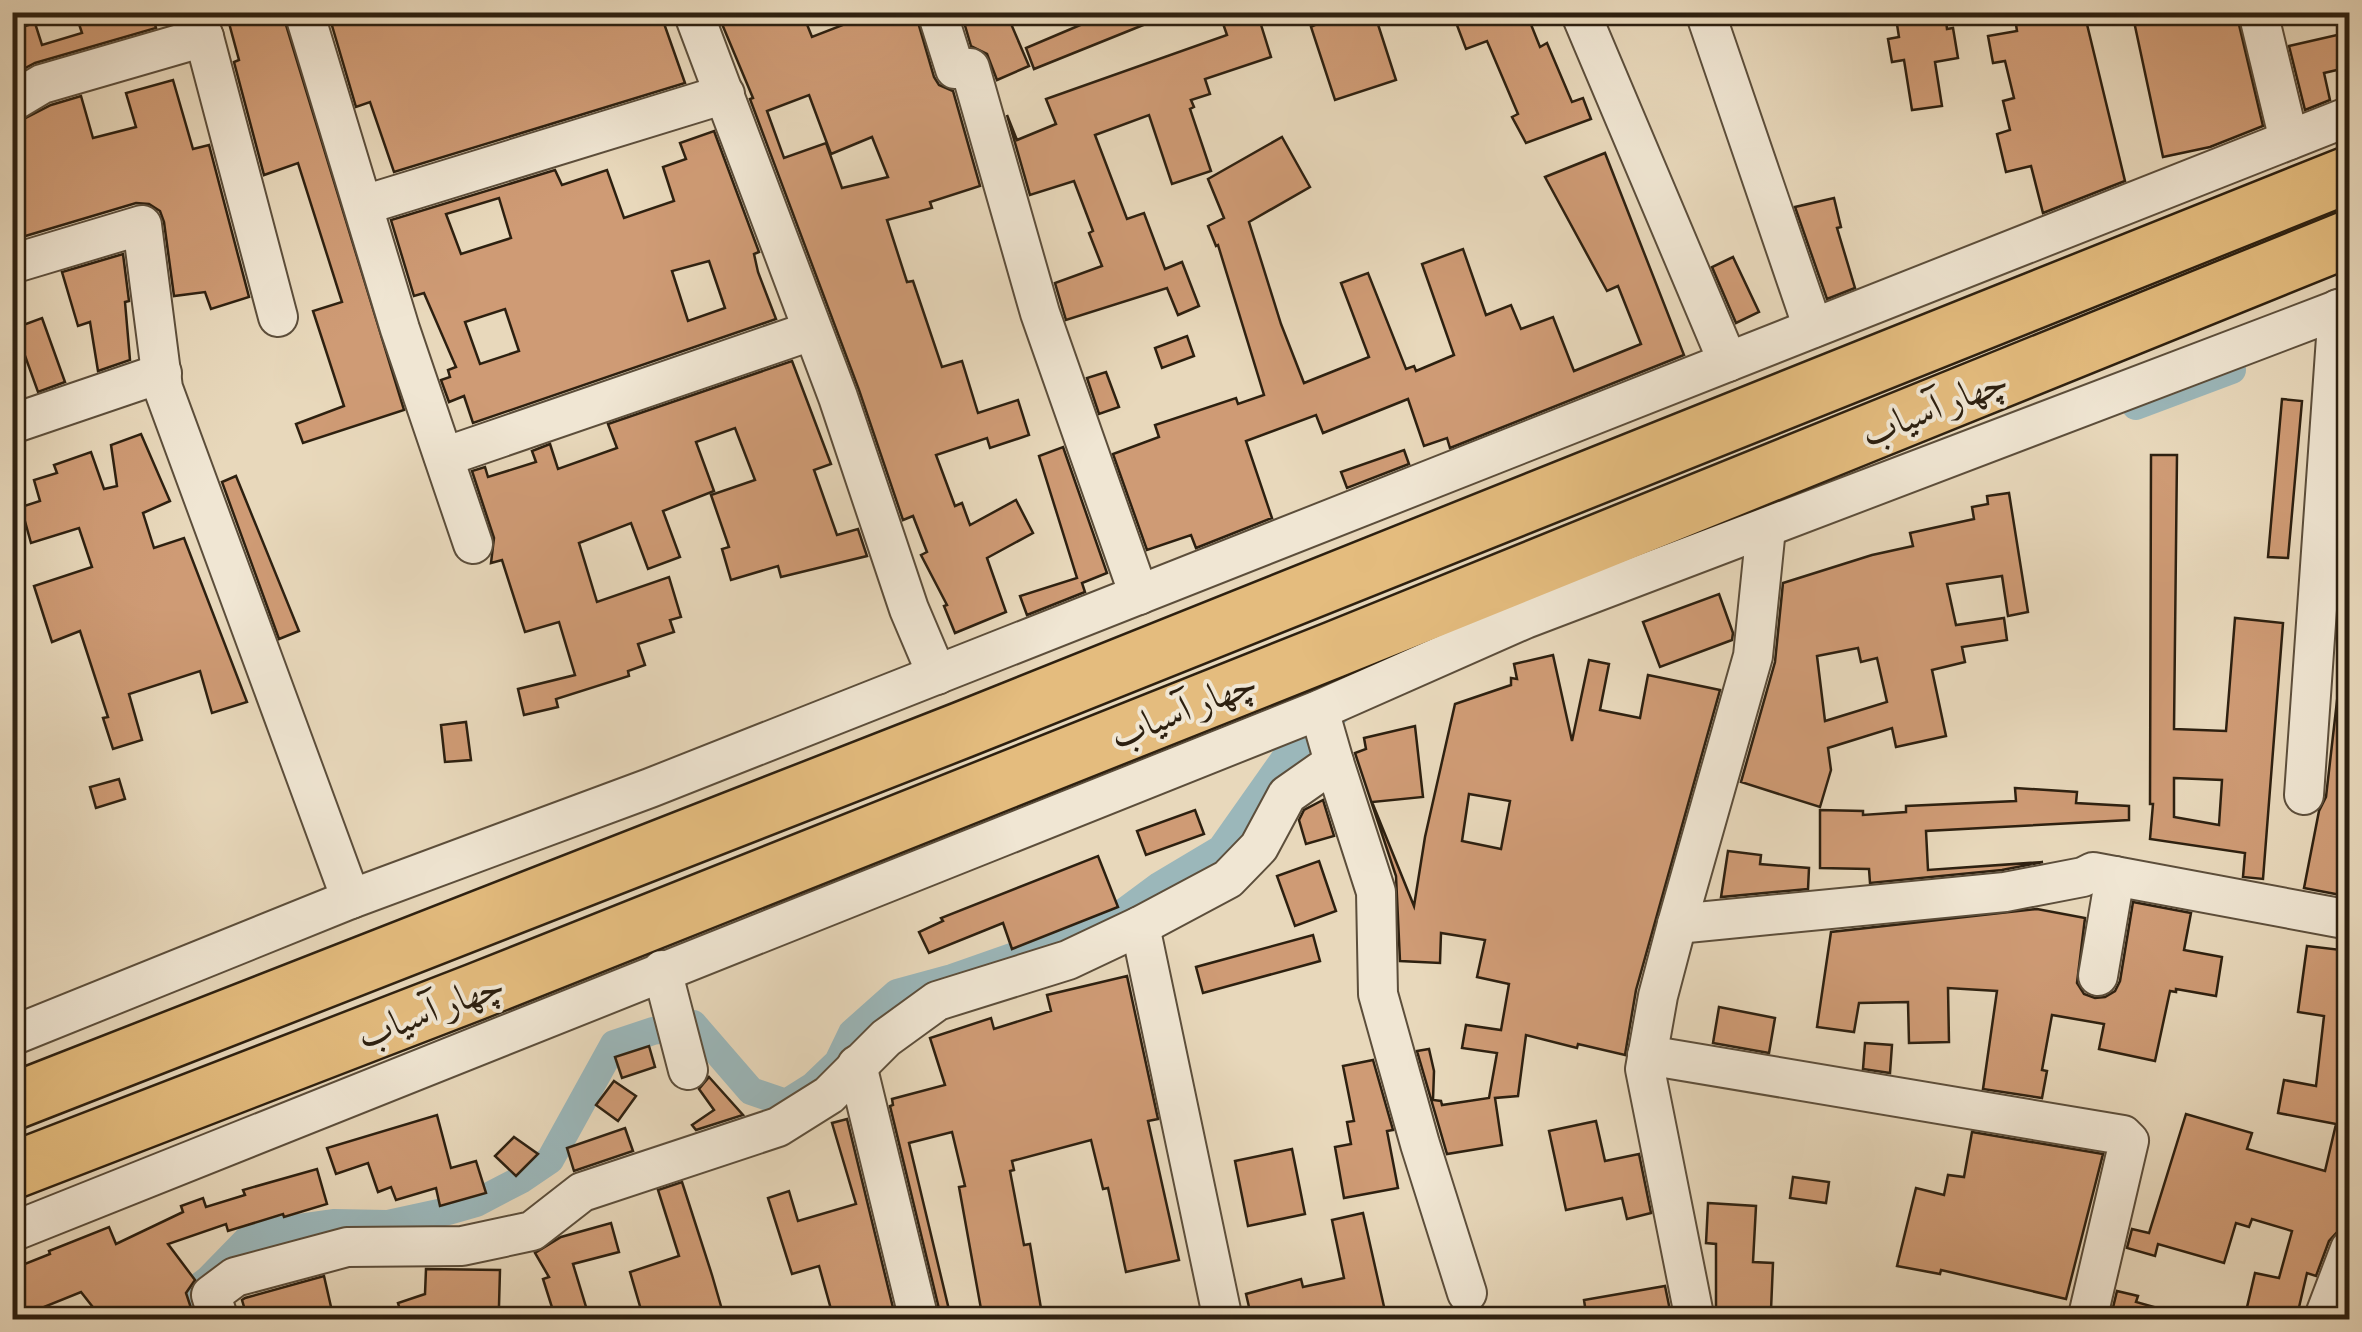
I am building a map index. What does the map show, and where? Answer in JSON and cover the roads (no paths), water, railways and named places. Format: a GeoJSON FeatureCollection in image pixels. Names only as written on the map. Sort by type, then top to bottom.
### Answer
{"type":"FeatureCollection","features":[{"type":"Feature","properties":{"kind":"highway","name":"چهار آسیاب"},"geometry":{"type":"LineString","coordinates":[[12,1102],[962,730],[2350,174]]}},
{"type":"Feature","properties":{"kind":"highway","name":"چهار آسیاب"},"geometry":{"type":"LineString","coordinates":[[12,1170],[475,992],[1794,465],[2350,238]]}},
{"type":"Feature","properties":{"kind":"highway"},"geometry":{"type":"LineString","coordinates":[[962,730],[983,789]]}},
{"type":"Feature","properties":{"kind":"street"},"geometry":{"type":"LineString","coordinates":[[304,12],[400,329],[473,544]]}},
{"type":"Feature","properties":{"kind":"street"},"geometry":{"type":"LineString","coordinates":[[693,12],[838,398],[908,608],[936,675]]}},
{"type":"Feature","properties":{"kind":"street"},"geometry":{"type":"LineString","coordinates":[[937,12],[956,69],[970,68],[1040,313],[1139,595]]}},
{"type":"Feature","properties":{"kind":"street"},"geometry":{"type":"LineString","coordinates":[[1580,12],[1728,362]]}},
{"type":"Feature","properties":{"kind":"street"},"geometry":{"type":"LineString","coordinates":[[1705,12],[1814,328]]}},
{"type":"Feature","properties":{"kind":"street"},"geometry":{"type":"LineString","coordinates":[[2258,12],[2289,140]]}},
{"type":"Feature","properties":{"kind":"street"},"geometry":{"type":"LineString","coordinates":[[12,102],[42,84],[199,25],[278,317]]}},
{"type":"Feature","properties":{"kind":"street"},"geometry":{"type":"LineString","coordinates":[[364,205],[725,94]]}},
{"type":"Feature","properties":{"kind":"street"},"geometry":{"type":"LineString","coordinates":[[12,1036],[351,899],[650,788],[2350,116]]}},
{"type":"Feature","properties":{"kind":"street"},"geometry":{"type":"LineString","coordinates":[[12,264],[142,225],[163,388],[351,899]]}},
{"type":"Feature","properties":{"kind":"street"},"geometry":{"type":"LineString","coordinates":[[2304,795],[2337,348],[2344,307]]}},
{"type":"Feature","properties":{"kind":"street"},"geometry":{"type":"LineString","coordinates":[[12,1232],[1327,738],[1525,619],[1765,541],[2344,307]]}},
{"type":"Feature","properties":{"kind":"street"},"geometry":{"type":"LineString","coordinates":[[444,457],[811,332]]}},
{"type":"Feature","properties":{"kind":"street"},"geometry":{"type":"LineString","coordinates":[[12,424],[162,373]]}},
{"type":"Feature","properties":{"kind":"street"},"geometry":{"type":"LineString","coordinates":[[1695,1320],[1644,1068],[1677,924],[1754,656],[1765,541]]}},
{"type":"Feature","properties":{"kind":"street"},"geometry":{"type":"LineString","coordinates":[[219,1320],[211,1295],[235,1277],[347,1246],[462,1246],[532,1230],[582,1192],[778,1127],[829,1095],[886,1038],[937,1000],[1068,960],[1228,880],[1259,847],[1287,795],[1327,738]]}},
{"type":"Feature","properties":{"kind":"street"},"geometry":{"type":"LineString","coordinates":[[1327,738],[1376,892],[1378,994],[1467,1292]]}},
{"type":"Feature","properties":{"kind":"street"},"geometry":{"type":"LineString","coordinates":[[1677,924],[2006,892],[2093,872],[2350,920]]}},
{"type":"Feature","properties":{"kind":"street"},"geometry":{"type":"LineString","coordinates":[[2098,976],[2116,876]]}},
{"type":"Feature","properties":{"kind":"street"},"geometry":{"type":"LineString","coordinates":[[1140,926],[1224,1320]]}},
{"type":"Feature","properties":{"kind":"street"},"geometry":{"type":"LineString","coordinates":[[666,985],[683,1054]]}},
{"type":"Feature","properties":{"kind":"street"},"geometry":{"type":"LineString","coordinates":[[1647,1054],[2123,1134],[2129,1141],[2087,1320]]}},
{"type":"Feature","properties":{"kind":"street"},"geometry":{"type":"LineString","coordinates":[[857,1065],[919,1320]]}},
{"type":"Feature","properties":{"kind":"street"},"geometry":{"type":"LineString","coordinates":[[2324,1320],[2350,1249]]}},
{"type":"Feature","properties":{"kind":"waterway"},"geometry":{"type":"LineString","coordinates":[[2136,406],[2232,370]]}},
{"type":"Feature","properties":{"kind":"waterway"},"geometry":{"type":"LineString","coordinates":[[160,1316],[208,1280],[247,1240],[276,1231],[333,1223],[388,1224],[448,1211],[476,1203],[522,1179],[550,1160],[614,1044],[653,1031],[693,1024],[751,1091],[786,1103],[813,1086],[838,1062],[852,1033],[897,993],[952,978],[1109,923],[1159,886],[1221,849],[1288,754],[1336,712]]}}]}
